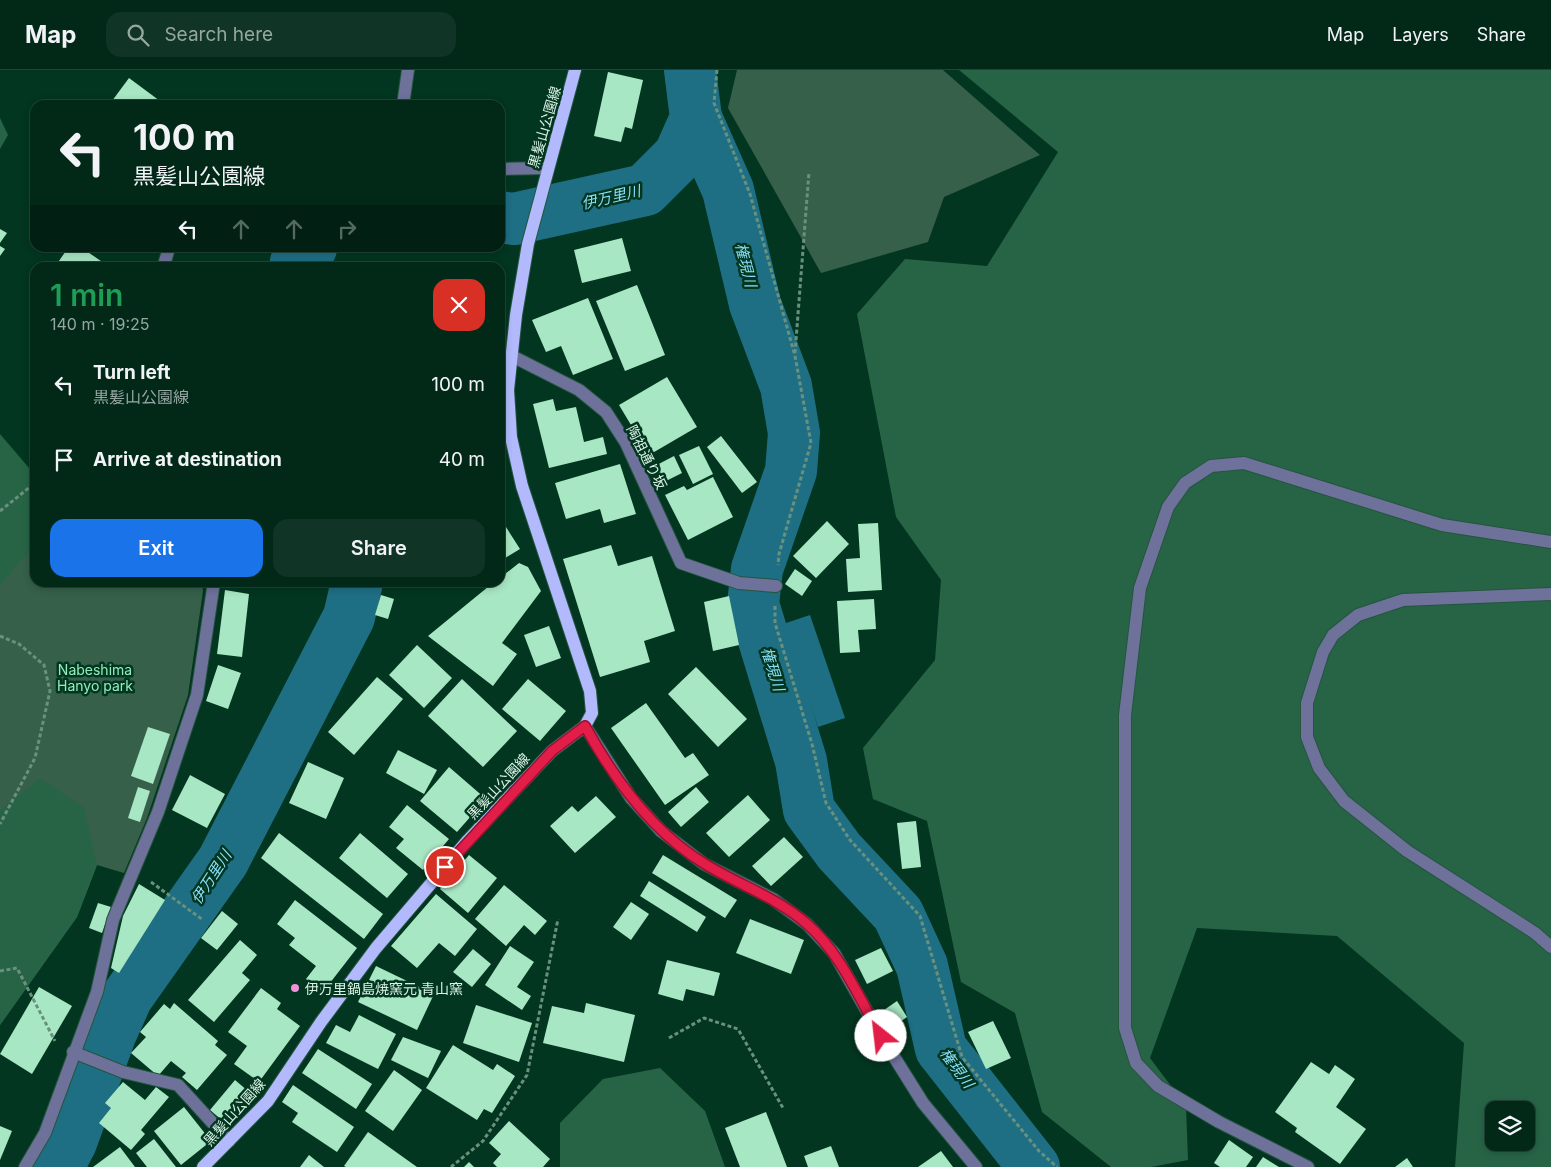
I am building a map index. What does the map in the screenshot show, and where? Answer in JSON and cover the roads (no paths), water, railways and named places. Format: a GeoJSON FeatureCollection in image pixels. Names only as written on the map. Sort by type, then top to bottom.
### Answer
{"type":"FeatureCollection","features":[{"type":"Feature","properties":{"kind":"main road","name":"黒髪山公園線"},"geometry":{"type":"LineString","coordinates":[[510,355],[528,244],[575,70]]}},
{"type":"Feature","properties":{"kind":"main road"},"geometry":{"type":"LineString","coordinates":[[510,355],[508,390],[511,437],[522,486],[590,691],[592,713],[585,726]]}},
{"type":"Feature","properties":{"kind":"main road","name":"黒髪山公園線"},"geometry":{"type":"LineString","coordinates":[[203,1167],[268,1101],[321,1022],[376,948],[437,876],[552,751],[585,726]]}},
{"type":"Feature","properties":{"kind":"street"},"geometry":{"type":"LineString","coordinates":[[404,100],[408,70]]}},
{"type":"Feature","properties":{"kind":"street"},"geometry":{"type":"LineString","coordinates":[[505,169],[547,168]]}},
{"type":"Feature","properties":{"kind":"street","name":"陶祖通り坂"},"geometry":{"type":"LineString","coordinates":[[510,355],[579,390],[606,412],[626,443],[681,563],[739,583],[772,587]]}},
{"type":"Feature","properties":{"kind":"street"},"geometry":{"type":"LineString","coordinates":[[1308,1167],[1219,1122],[1158,1086],[1136,1064],[1125,1028],[1125,715],[1140,588],[1168,507],[1185,483],[1211,466],[1244,463],[1442,525],[1551,542]]}},
{"type":"Feature","properties":{"kind":"street"},"geometry":{"type":"LineString","coordinates":[[24,1167],[46,1132],[74,1052],[98,992],[113,920],[158,812],[197,695],[213,587]]}},
{"type":"Feature","properties":{"kind":"street"},"geometry":{"type":"LineString","coordinates":[[1551,594],[1403,600],[1358,615],[1334,635],[1323,652],[1307,703],[1307,737],[1319,768],[1344,801],[1407,851],[1535,934],[1551,947]]}},
{"type":"Feature","properties":{"kind":"street"},"geometry":{"type":"LineString","coordinates":[[585,726],[631,798],[661,830],[704,864],[780,904],[807,924],[834,953],[881,1036],[923,1103],[974,1166]]}},
{"type":"Feature","properties":{"kind":"street"},"geometry":{"type":"LineString","coordinates":[[74,1052],[123,1072],[178,1085],[229,1141]]}},
{"type":"Feature","properties":{"kind":"water"},"geometry":{"type":"Polygon","coordinates":[[[810,615],[845,718],[818,727],[783,624],[810,615]]]}},
{"type":"Feature","properties":{"kind":"waterway","name":"伊万里川"},"geometry":{"type":"LineString","coordinates":[[505,218],[514,219],[645,190],[679,156],[696,118],[690,70]]}},
{"type":"Feature","properties":{"kind":"waterway","name":"権現川"},"geometry":{"type":"LineString","coordinates":[[696,118],[728,190],[755,304],[786,386],[794,433],[791,471],[757,569],[753,604],[801,761],[809,810],[839,851],[898,914],[922,966],[941,1049],[1034,1167]]}},
{"type":"Feature","properties":{"kind":"waterway","name":"伊万里川"},"geometry":{"type":"LineString","coordinates":[[296,262],[307,252]]}},
{"type":"Feature","properties":{"kind":"waterway","name":"伊万里川"},"geometry":{"type":"LineString","coordinates":[[58,1167],[71,1142],[110,1035],[127,997],[223,861],[349,617],[356,587]]}},
{"type":"Feature","properties":{"kind":"place","name":"伊万里鍋島焼窯元 青山窯"},"geometry":{"type":"Point","coordinates":[295,988]}},
{"type":"Feature","properties":{"kind":"park label","name":"Nabeshima Hanyo park"},"geometry":{"type":"Point","coordinates":[95,678]}}]}
